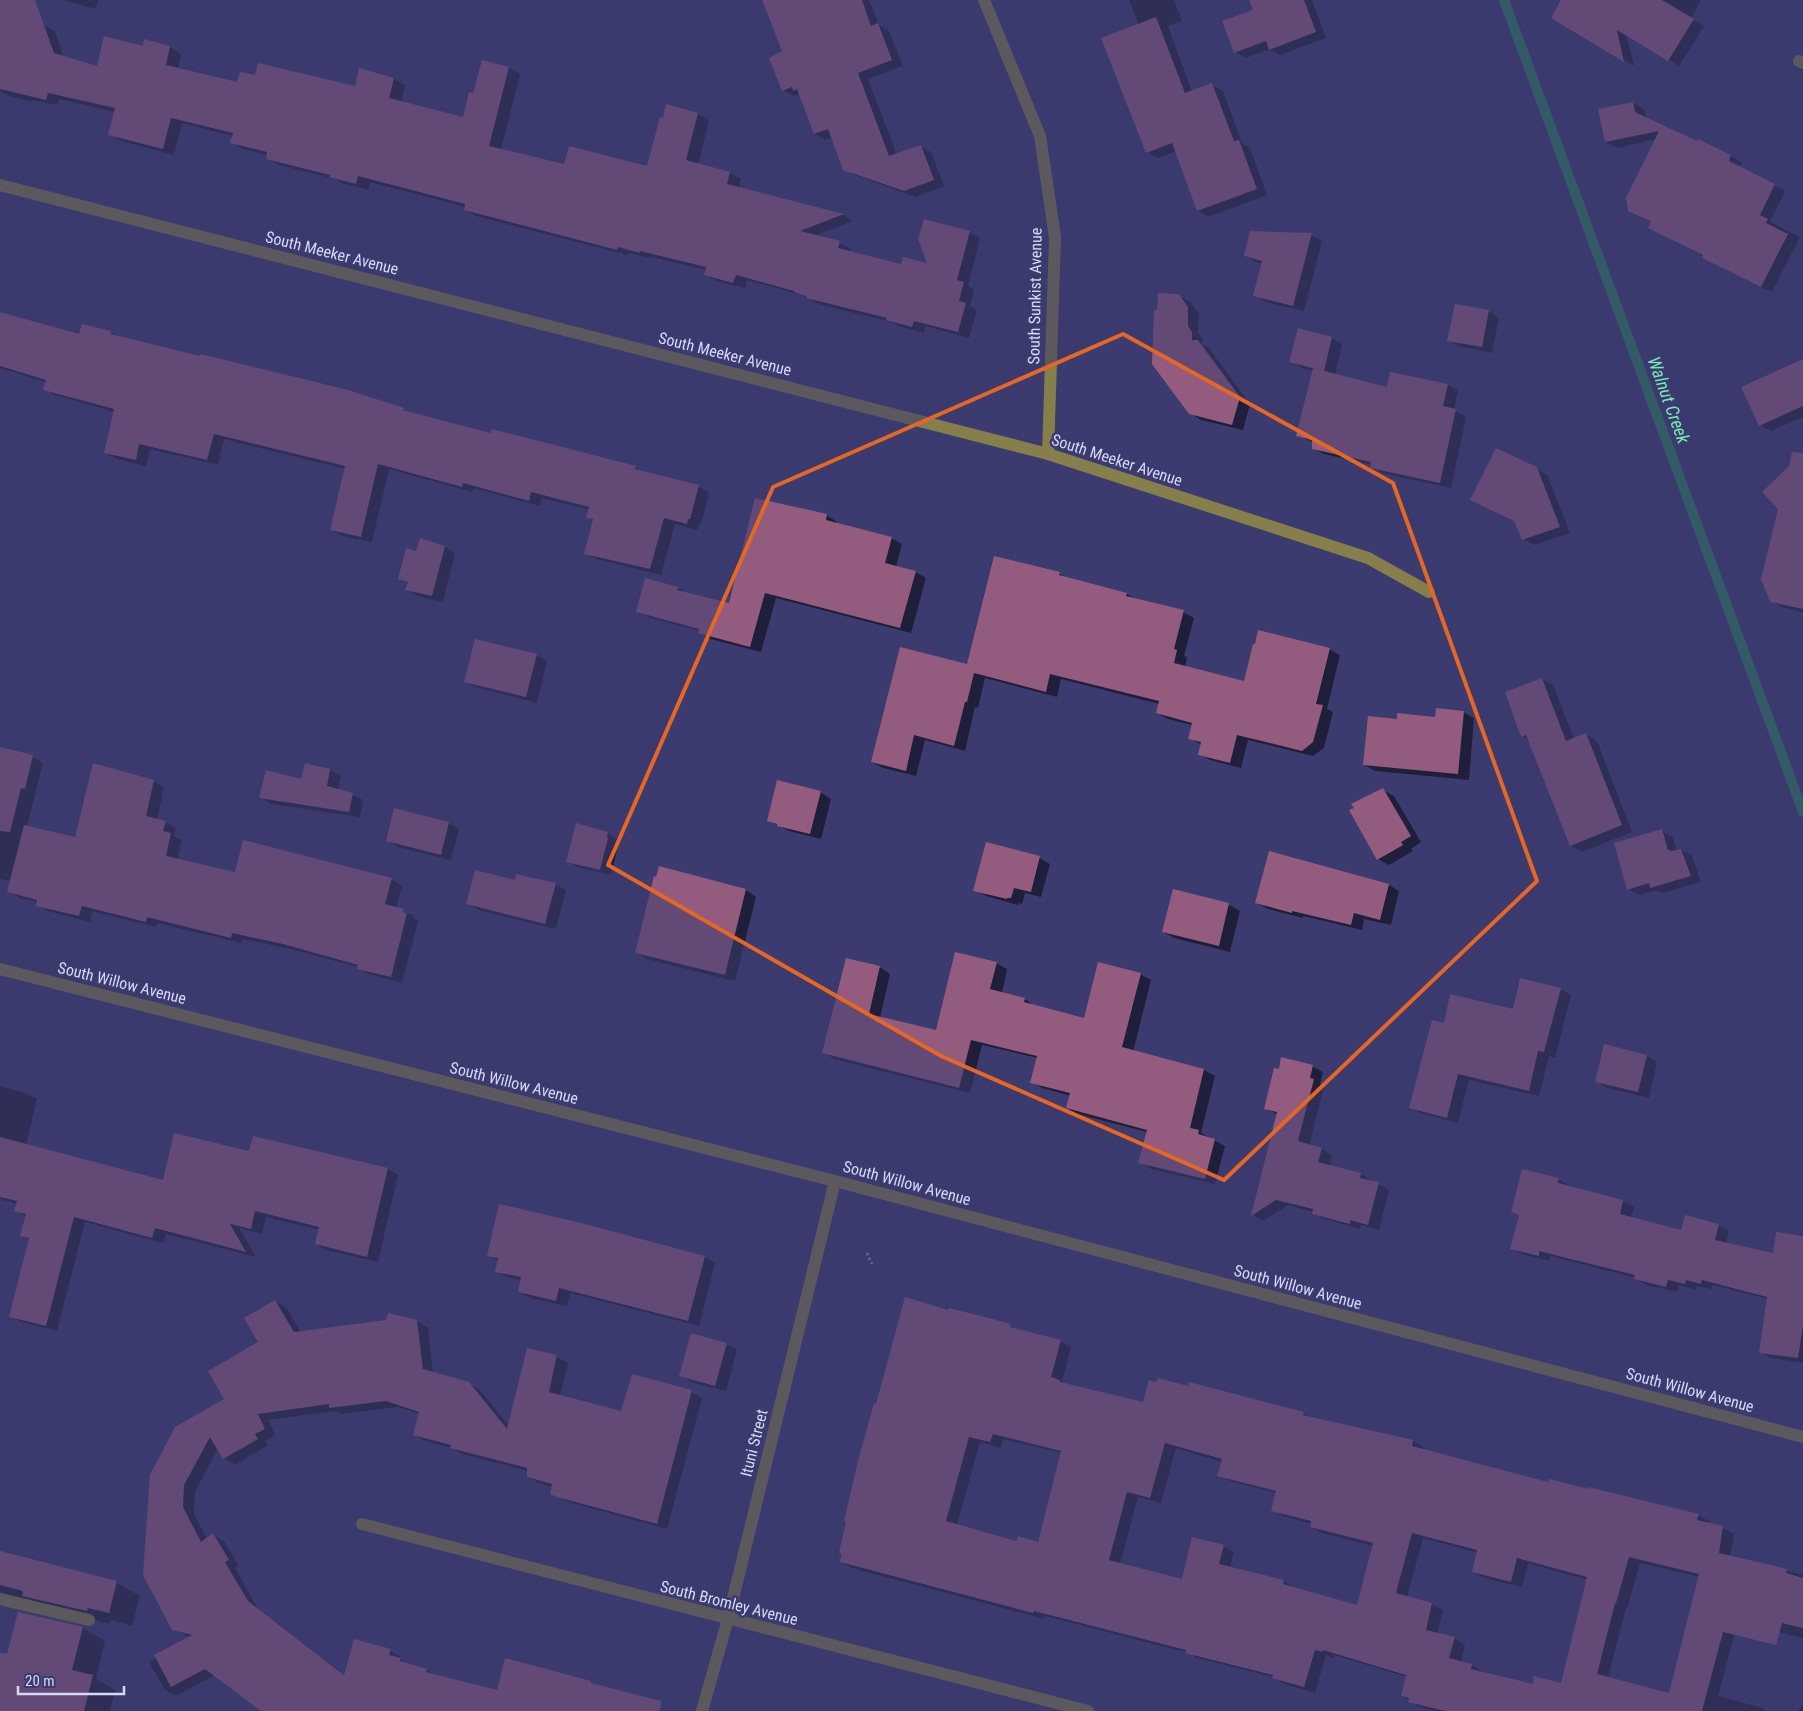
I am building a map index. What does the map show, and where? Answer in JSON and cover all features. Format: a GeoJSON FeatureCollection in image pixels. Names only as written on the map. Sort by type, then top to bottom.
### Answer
{"type":"FeatureCollection","features":[{"type":"Feature","properties":{"kind":"street","name":"South Sunkist Avenue"},"geometry":{"type":"LineString","coordinates":[[984,0],[1040,136],[1055,237],[1048,454]]}},
{"type":"Feature","properties":{"kind":"street","name":"South Meeker Avenue"},"geometry":{"type":"LineString","coordinates":[[0,185],[1048,454],[1368,558],[1429,592]]}},
{"type":"Feature","properties":{"kind":"street","name":"South Willow Avenue"},"geometry":{"type":"LineString","coordinates":[[0,969],[835,1181],[1803,1437]]}},
{"type":"Feature","properties":{"kind":"street","name":"Ituni Street"},"geometry":{"type":"LineString","coordinates":[[702,1711],[728,1620],[835,1181]]}},
{"type":"Feature","properties":{"kind":"street","name":"South Bromley Avenue"},"geometry":{"type":"LineString","coordinates":[[362,1524],[728,1620],[1088,1711]]}},
{"type":"Feature","properties":{"kind":"street"},"geometry":{"type":"LineString","coordinates":[[0,1599],[89,1620]]}},
{"type":"Feature","properties":{"kind":"path"},"geometry":{"type":"LineString","coordinates":[[867,1253],[872,1264]]}},
{"type":"Feature","properties":{"kind":"highlighted area"},"geometry":{"type":"Polygon","coordinates":[[[1123,334],[1393,483],[1537,881],[1224,1180],[941,1056],[608,865],[773,487],[1123,334]]]}},
{"type":"Feature","properties":{"kind":"building"},"geometry":{"type":"Polygon","coordinates":[[[0,0],[35,0],[54,53],[97,66],[104,36],[143,46],[144,39],[170,46],[166,65],[237,82],[240,72],[255,75],[258,63],[355,86],[359,68],[394,78],[389,98],[463,117],[469,92],[473,93],[482,60],[509,67],[489,146],[564,164],[569,146],[647,166],[660,117],[663,118],[666,104],[698,113],[686,160],[730,172],[727,184],[844,214],[800,231],[840,241],[838,248],[901,264],[903,257],[927,263],[918,239],[924,219],[970,231],[957,280],[964,282],[959,301],[966,303],[958,332],[914,321],[912,327],[886,320],[887,318],[806,298],[806,296],[794,291],[736,275],[733,283],[704,275],[706,267],[640,251],[640,253],[618,247],[617,250],[464,210],[465,204],[358,176],[356,184],[329,177],[330,175],[266,159],[267,152],[230,143],[233,133],[171,118],[163,149],[108,135],[115,108],[48,93],[46,100],[0,89],[0,0]]]}},
{"type":"Feature","properties":{"kind":"building"},"geometry":{"type":"Polygon","coordinates":[[[762,0],[862,0],[871,26],[878,23],[892,60],[858,73],[889,156],[921,145],[934,180],[904,191],[843,170],[828,129],[814,134],[797,89],[793,91],[792,87],[782,91],[769,58],[782,51],[762,0]]]}},
{"type":"Feature","properties":{"kind":"building"},"geometry":{"type":"Polygon","coordinates":[[[1249,0],[1304,0],[1316,32],[1269,50],[1266,41],[1234,53],[1222,21],[1253,10],[1249,0]]]}},
{"type":"Feature","properties":{"kind":"building"},"geometry":{"type":"Polygon","coordinates":[[[1561,0],[1662,0],[1694,19],[1668,61],[1617,30],[1624,62],[1551,18],[1561,0]]]}},
{"type":"Feature","properties":{"kind":"building"},"geometry":{"type":"Polygon","coordinates":[[[1156,17],[1185,93],[1212,83],[1234,141],[1239,140],[1257,189],[1197,211],[1172,143],[1146,153],[1101,38],[1156,17]]]}},
{"type":"Feature","properties":{"kind":"building"},"geometry":{"type":"Polygon","coordinates":[[[1633,102],[1635,112],[1731,155],[1729,161],[1775,184],[1760,215],[1768,219],[1766,223],[1788,234],[1761,287],[1702,258],[1703,255],[1648,228],[1651,221],[1628,211],[1626,198],[1659,131],[1605,142],[1598,109],[1633,102]]]}},
{"type":"Feature","properties":{"kind":"building"},"geometry":{"type":"Polygon","coordinates":[[[1250,231],[1312,233],[1293,306],[1253,296],[1262,261],[1244,256],[1250,231]]]}},
{"type":"Feature","properties":{"kind":"building"},"geometry":{"type":"Polygon","coordinates":[[[1158,293],[1179,294],[1188,307],[1188,326],[1192,332],[1192,340],[1198,340],[1240,397],[1232,425],[1189,414],[1152,364],[1154,310],[1157,310],[1158,293]]]}},
{"type":"Feature","properties":{"kind":"building"},"geometry":{"type":"Polygon","coordinates":[[[1455,304],[1489,310],[1482,347],[1447,341],[1455,304]]]}},
{"type":"Feature","properties":{"kind":"building"},"geometry":{"type":"Polygon","coordinates":[[[0,312],[79,334],[82,324],[111,331],[111,334],[348,390],[404,408],[403,410],[490,433],[492,429],[636,466],[635,469],[699,485],[690,519],[688,519],[687,524],[664,518],[650,569],[584,554],[593,519],[586,518],[589,507],[531,492],[529,501],[463,483],[462,487],[378,464],[361,537],[330,530],[345,466],[214,434],[207,460],[139,444],[136,460],[104,453],[114,409],[43,390],[46,380],[0,366],[0,312]]]}},
{"type":"Feature","properties":{"kind":"building"},"geometry":{"type":"Polygon","coordinates":[[[1298,328],[1332,337],[1324,371],[1289,362],[1298,328]]]}},
{"type":"Feature","properties":{"kind":"building"},"geometry":{"type":"Polygon","coordinates":[[[1803,359],[1803,406],[1759,426],[1741,387],[1803,359]]]}},
{"type":"Feature","properties":{"kind":"building"},"geometry":{"type":"Polygon","coordinates":[[[1313,368],[1387,387],[1390,372],[1448,384],[1443,406],[1456,409],[1440,483],[1370,468],[1371,462],[1312,449],[1312,440],[1296,436],[1313,368]]]}},
{"type":"Feature","properties":{"kind":"building"},"geometry":{"type":"Polygon","coordinates":[[[1496,448],[1537,467],[1560,527],[1522,540],[1514,521],[1470,500],[1496,448]]]}},
{"type":"Feature","properties":{"kind":"building"},"geometry":{"type":"Polygon","coordinates":[[[1792,452],[1803,453],[1803,609],[1770,602],[1761,579],[1778,509],[1762,492],[1789,466],[1792,452]]]}},
{"type":"Feature","properties":{"kind":"building"},"geometry":{"type":"Polygon","coordinates":[[[755,498],[827,514],[826,520],[892,537],[885,563],[916,571],[900,628],[765,593],[750,647],[698,633],[699,629],[636,612],[645,578],[678,587],[677,590],[729,603],[755,498]]]}},
{"type":"Feature","properties":{"kind":"building"},"geometry":{"type":"Polygon","coordinates":[[[420,538],[445,546],[432,596],[405,590],[408,582],[398,579],[406,548],[416,551],[420,538]]]}},
{"type":"Feature","properties":{"kind":"building"},"geometry":{"type":"Polygon","coordinates":[[[994,556],[1060,572],[1059,575],[1127,593],[1126,596],[1184,610],[1174,649],[1177,650],[1174,663],[1244,681],[1258,630],[1330,648],[1316,704],[1323,705],[1313,742],[1302,751],[1237,735],[1230,763],[1198,755],[1201,742],[1188,739],[1192,723],[1156,713],[1159,701],[1050,674],[1046,692],[974,673],[954,746],[914,735],[906,771],[871,762],[900,647],[967,664],[994,556]]]}},
{"type":"Feature","properties":{"kind":"building"},"geometry":{"type":"Polygon","coordinates":[[[475,639],[537,654],[526,697],[464,682],[475,639]]]}},
{"type":"Feature","properties":{"kind":"building"},"geometry":{"type":"Polygon","coordinates":[[[1542,678],[1566,741],[1586,733],[1622,825],[1570,846],[1526,735],[1521,737],[1505,692],[1542,678]]]}},
{"type":"Feature","properties":{"kind":"building"},"geometry":{"type":"Polygon","coordinates":[[[1436,708],[1464,711],[1458,774],[1363,765],[1368,716],[1397,719],[1397,713],[1435,717],[1436,708]]]}},
{"type":"Feature","properties":{"kind":"building"},"geometry":{"type":"Polygon","coordinates":[[[0,747],[33,755],[25,789],[21,788],[10,832],[0,831],[0,747]]]}},
{"type":"Feature","properties":{"kind":"building"},"geometry":{"type":"Polygon","coordinates":[[[93,763],[154,780],[146,816],[166,821],[163,831],[171,833],[166,856],[235,872],[243,840],[392,878],[385,904],[404,909],[403,912],[407,913],[391,977],[357,969],[358,965],[283,944],[232,933],[231,938],[147,917],[146,922],[82,906],[79,916],[36,906],[37,900],[7,892],[24,825],[75,837],[93,763]]]}},
{"type":"Feature","properties":{"kind":"building"},"geometry":{"type":"Polygon","coordinates":[[[305,763],[330,769],[327,786],[353,793],[349,812],[259,798],[266,770],[301,779],[305,763]]]}},
{"type":"Feature","properties":{"kind":"building"},"geometry":{"type":"Polygon","coordinates":[[[777,780],[821,791],[810,834],[777,826],[777,824],[767,821],[777,780]]]}},
{"type":"Feature","properties":{"kind":"building"},"geometry":{"type":"Polygon","coordinates":[[[1383,788],[1411,836],[1401,842],[1403,845],[1377,860],[1349,810],[1354,808],[1351,804],[1383,788]]]}},
{"type":"Feature","properties":{"kind":"building"},"geometry":{"type":"Polygon","coordinates":[[[394,808],[449,822],[441,855],[386,841],[394,808]]]}},
{"type":"Feature","properties":{"kind":"building"},"geometry":{"type":"Polygon","coordinates":[[[576,823],[608,832],[600,870],[566,862],[576,823]]]}},
{"type":"Feature","properties":{"kind":"building"},"geometry":{"type":"Polygon","coordinates":[[[1662,829],[1668,850],[1681,849],[1691,876],[1650,888],[1649,883],[1627,890],[1614,843],[1662,829]]]}},
{"type":"Feature","properties":{"kind":"building"},"geometry":{"type":"Polygon","coordinates":[[[986,842],[1040,856],[1031,892],[1014,888],[1011,898],[1007,899],[973,891],[986,842]]]}},
{"type":"Feature","properties":{"kind":"building"},"geometry":{"type":"Polygon","coordinates":[[[1269,851],[1389,884],[1380,920],[1354,913],[1351,925],[1255,903],[1269,851]]]}},
{"type":"Feature","properties":{"kind":"building"},"geometry":{"type":"Polygon","coordinates":[[[659,866],[746,889],[725,975],[635,953],[654,876],[656,877],[659,866]]]}},
{"type":"Feature","properties":{"kind":"building"},"geometry":{"type":"Polygon","coordinates":[[[475,870],[515,880],[516,874],[556,883],[545,924],[466,904],[475,870]]]}},
{"type":"Feature","properties":{"kind":"building"},"geometry":{"type":"Polygon","coordinates":[[[1173,889],[1229,903],[1219,946],[1162,932],[1173,889]]]}},
{"type":"Feature","properties":{"kind":"building"},"geometry":{"type":"Polygon","coordinates":[[[955,952],[997,962],[990,989],[1025,998],[1024,1002],[1084,1018],[1098,962],[1141,973],[1122,1047],[1204,1069],[1190,1128],[1199,1130],[1198,1134],[1215,1139],[1205,1179],[1138,1163],[1147,1130],[1066,1108],[1070,1093],[1030,1083],[1037,1056],[971,1040],[959,1088],[822,1053],[846,958],[880,966],[869,1014],[936,1030],[955,952]]]}},
{"type":"Feature","properties":{"kind":"building"},"geometry":{"type":"Polygon","coordinates":[[[1520,978],[1561,988],[1544,1052],[1538,1051],[1529,1091],[1458,1074],[1447,1118],[1409,1108],[1432,1020],[1444,1023],[1450,994],[1513,1009],[1520,978]]]}},
{"type":"Feature","properties":{"kind":"building"},"geometry":{"type":"Polygon","coordinates":[[[1604,1044],[1647,1055],[1638,1092],[1595,1082],[1604,1044]]]}},
{"type":"Feature","properties":{"kind":"building"},"geometry":{"type":"Polygon","coordinates":[[[1281,1057],[1313,1065],[1310,1078],[1314,1079],[1298,1141],[1322,1148],[1318,1162],[1361,1173],[1360,1178],[1379,1182],[1368,1225],[1350,1220],[1350,1224],[1312,1214],[1313,1209],[1276,1200],[1251,1216],[1277,1112],[1264,1109],[1274,1068],[1279,1069],[1281,1057]]]}},
{"type":"Feature","properties":{"kind":"building"},"geometry":{"type":"Polygon","coordinates":[[[174,1133],[249,1151],[253,1136],[388,1168],[367,1257],[315,1244],[319,1227],[255,1211],[251,1229],[230,1224],[246,1252],[155,1228],[152,1238],[74,1217],[46,1326],[9,1317],[29,1238],[20,1236],[26,1214],[14,1211],[17,1201],[0,1197],[0,1137],[163,1180],[174,1133]]]}},
{"type":"Feature","properties":{"kind":"building"},"geometry":{"type":"Polygon","coordinates":[[[1522,1169],[1559,1178],[1558,1183],[1623,1200],[1620,1214],[1681,1230],[1685,1215],[1719,1224],[1715,1240],[1773,1253],[1776,1232],[1803,1236],[1803,1325],[1798,1358],[1759,1353],[1767,1297],[1702,1280],[1701,1284],[1686,1280],[1685,1284],[1668,1280],[1666,1287],[1634,1279],[1635,1275],[1539,1251],[1539,1256],[1510,1249],[1519,1215],[1511,1212],[1522,1169]]]}},
{"type":"Feature","properties":{"kind":"building"},"geometry":{"type":"Polygon","coordinates":[[[499,1204],[577,1222],[705,1256],[688,1321],[559,1288],[556,1301],[518,1292],[521,1277],[495,1272],[498,1258],[487,1256],[499,1204]]]}},
{"type":"Feature","properties":{"kind":"building"},"geometry":{"type":"Polygon","coordinates":[[[905,1297],[948,1310],[949,1308],[1011,1324],[1010,1327],[1061,1340],[1051,1377],[1060,1380],[1060,1382],[1143,1402],[1149,1380],[1156,1382],[1158,1378],[1188,1386],[1189,1382],[1304,1412],[1303,1415],[1413,1440],[1412,1446],[1548,1482],[1549,1479],[1588,1489],[1588,1487],[1699,1514],[1697,1520],[1723,1526],[1719,1553],[1787,1569],[1786,1573],[1803,1578],[1803,1628],[1782,1623],[1776,1645],[1723,1632],[1702,1711],[1445,1711],[1408,1702],[1409,1698],[1401,1696],[1406,1675],[1323,1650],[1323,1652],[1315,1650],[1304,1687],[1272,1678],[1273,1675],[1185,1653],[1186,1650],[1034,1611],[1033,1613],[840,1562],[842,1554],[839,1553],[846,1522],[844,1521],[858,1461],[874,1403],[876,1404],[905,1297]],[[993,1434],[990,1442],[969,1437],[946,1521],[1016,1541],[1018,1536],[1038,1542],[1061,1451],[993,1434]],[[1165,1443],[1150,1498],[1127,1492],[1109,1560],[1182,1579],[1192,1537],[1224,1545],[1219,1564],[1284,1580],[1283,1584],[1357,1605],[1373,1543],[1310,1527],[1311,1521],[1271,1511],[1276,1491],[1217,1476],[1222,1459],[1165,1443]],[[1412,1533],[1396,1593],[1432,1603],[1426,1630],[1455,1637],[1449,1658],[1472,1664],[1471,1669],[1533,1684],[1534,1676],[1561,1683],[1587,1577],[1517,1558],[1511,1582],[1472,1572],[1477,1550],[1412,1533]],[[1629,1557],[1597,1674],[1669,1693],[1699,1574],[1629,1557]]]}},
{"type":"Feature","properties":{"kind":"building"},"geometry":{"type":"Polygon","coordinates":[[[275,1300],[294,1332],[386,1320],[388,1313],[417,1320],[423,1369],[469,1382],[507,1429],[527,1348],[557,1355],[549,1392],[621,1411],[632,1374],[692,1390],[657,1524],[557,1497],[550,1494],[552,1484],[527,1477],[527,1468],[450,1448],[451,1445],[413,1435],[419,1412],[386,1401],[329,1408],[329,1404],[258,1414],[265,1429],[255,1434],[258,1439],[223,1459],[210,1437],[184,1485],[183,1507],[201,1542],[213,1533],[229,1560],[225,1562],[248,1601],[344,1675],[354,1639],[391,1649],[389,1655],[401,1658],[400,1661],[427,1669],[426,1672],[497,1690],[505,1658],[661,1701],[660,1711],[261,1711],[205,1669],[171,1687],[154,1655],[192,1635],[172,1630],[143,1575],[150,1475],[175,1427],[224,1399],[208,1371],[258,1342],[244,1318],[275,1300]]]}},
{"type":"Feature","properties":{"kind":"building"},"geometry":{"type":"Polygon","coordinates":[[[691,1333],[727,1343],[715,1386],[679,1376],[691,1333]]]}},
{"type":"Feature","properties":{"kind":"building"},"geometry":{"type":"Polygon","coordinates":[[[0,1551],[117,1581],[109,1613],[88,1608],[87,1611],[22,1596],[23,1591],[0,1585],[0,1551]]]}},
{"type":"Feature","properties":{"kind":"building"},"geometry":{"type":"Polygon","coordinates":[[[18,1612],[83,1627],[72,1670],[93,1675],[84,1711],[0,1711],[0,1653],[7,1654],[18,1612]]]}},
{"type":"Feature","properties":{"kind":"waterway","name":"Walnut Creek"},"geometry":{"type":"LineString","coordinates":[[1504,0],[1803,812]]}}]}
